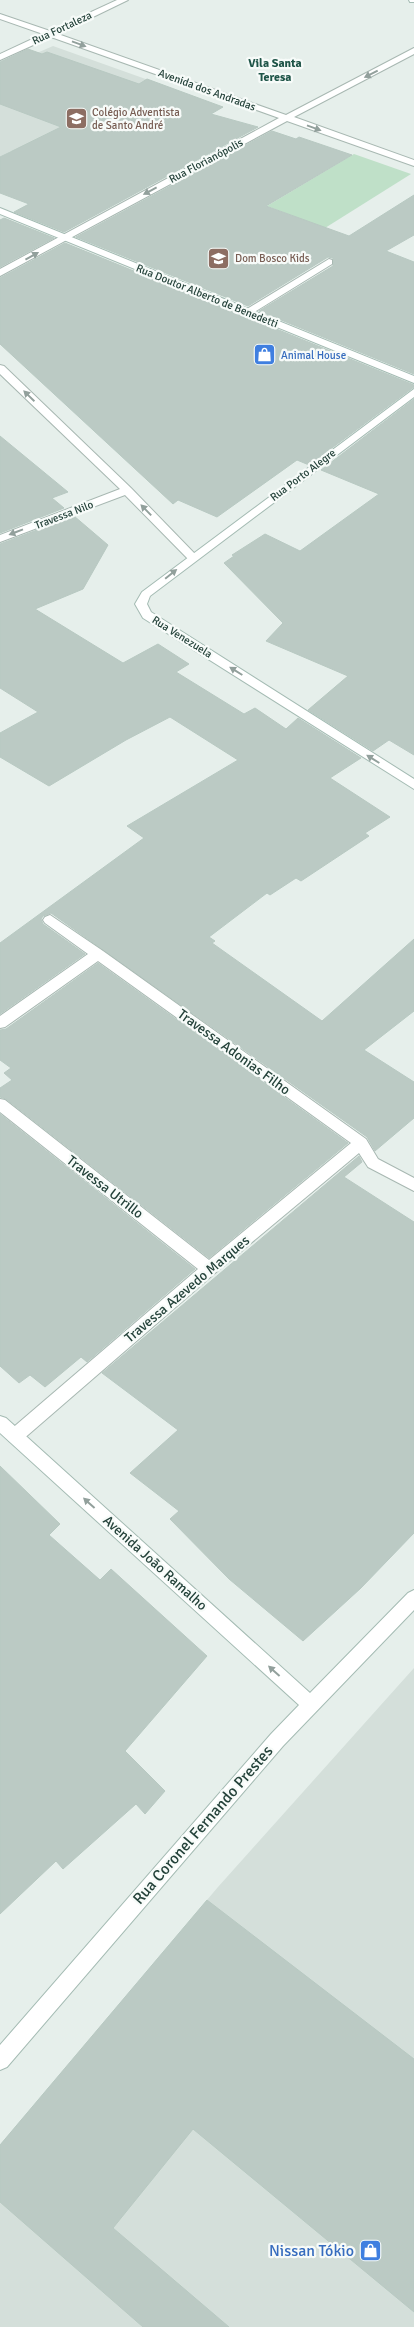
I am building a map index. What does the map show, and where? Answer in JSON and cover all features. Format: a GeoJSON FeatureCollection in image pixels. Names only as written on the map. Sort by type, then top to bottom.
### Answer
{"type":"FeatureCollection","features":[{"type":"Feature","properties":{"kind":"street","name":"Rua Fortaleza"},"geometry":{"type":"LineString","coordinates":[[0,57],[124,0]]}},
{"type":"Feature","properties":{"kind":"street","name":"Avenida dos Andradas"},"geometry":{"type":"LineString","coordinates":[[0,16],[414,164]]}},
{"type":"Feature","properties":{"kind":"street","name":"Rua Florianópolis"},"geometry":{"type":"LineString","coordinates":[[0,273],[414,51]]}},
{"type":"Feature","properties":{"kind":"street","name":"Rua Doutor Alberto de Benedetti"},"geometry":{"type":"LineString","coordinates":[[0,211],[414,380]]}},
{"type":"Feature","properties":{"kind":"street"},"geometry":{"type":"LineString","coordinates":[[247,312],[329,262]]}},
{"type":"Feature","properties":{"kind":"street"},"geometry":{"type":"LineString","coordinates":[[0,368],[127,490],[192,557]]}},
{"type":"Feature","properties":{"kind":"street","name":"Rua Porto Alegre"},"geometry":{"type":"LineString","coordinates":[[192,557],[414,392]]}},
{"type":"Feature","properties":{"kind":"street","name":"Travessa Nilo"},"geometry":{"type":"LineString","coordinates":[[0,539],[127,490]]}},
{"type":"Feature","properties":{"kind":"street","name":"Rua Venezuela"},"geometry":{"type":"LineString","coordinates":[[192,557],[146,594],[141,601],[141,608],[147,615],[414,785]]}},
{"type":"Feature","properties":{"kind":"street","name":"Travessa Adonias Filho"},"geometry":{"type":"LineString","coordinates":[[50,920],[362,1143],[373,1163],[414,1186]]}},
{"type":"Feature","properties":{"kind":"street"},"geometry":{"type":"LineString","coordinates":[[0,1023],[98,954]]}},
{"type":"Feature","properties":{"kind":"street","name":"Travessa Utrillo"},"geometry":{"type":"LineString","coordinates":[[0,1104],[209,1269]]}},
{"type":"Feature","properties":{"kind":"street","name":"Travessa Azevedo Marques"},"geometry":{"type":"LineString","coordinates":[[15,1436],[209,1269],[362,1143]]}},
{"type":"Feature","properties":{"kind":"street","name":"Avenida João Ramalho"},"geometry":{"type":"LineString","coordinates":[[0,1423],[310,1704]]}},
{"type":"Feature","properties":{"kind":"street","name":"Rua Coronel Fernando Prestes"},"geometry":{"type":"LineString","coordinates":[[0,2060],[310,1704],[414,1598]]}},
{"type":"Feature","properties":{"kind":"shaded area","name":"Colégio Adventista de Santo André"},"geometry":{"type":"Polygon","coordinates":[[[53,46],[154,82],[117,193],[11,151],[0,157],[0,69],[53,46]]]}},
{"type":"Feature","properties":{"kind":"shaded area"},"geometry":{"type":"Polygon","coordinates":[[[414,1668],[414,2327],[0,2327],[0,2145],[218,1887],[414,1668]]]}},
{"type":"Feature","properties":{"kind":"green space"},"geometry":{"type":"Polygon","coordinates":[[[354,154],[411,174],[325,228],[267,206],[354,154]]]}},
{"type":"Feature","properties":{"kind":"building"},"geometry":{"type":"Polygon","coordinates":[[[28,49],[42,54],[47,52],[139,84],[147,79],[223,107],[211,114],[258,127],[64,232],[14,212],[29,204],[0,193],[0,157],[61,127],[0,104],[0,62],[28,49]]]}},
{"type":"Feature","properties":{"kind":"building"},"geometry":{"type":"Polygon","coordinates":[[[272,131],[296,139],[299,137],[352,155],[266,206],[349,236],[414,195],[414,235],[386,251],[414,262],[414,374],[259,311],[333,266],[333,258],[328,257],[248,306],[76,237],[272,131]]]}},
{"type":"Feature","properties":{"kind":"building"},"geometry":{"type":"Polygon","coordinates":[[[4,218],[54,238],[0,267],[0,220],[4,218]]]}},
{"type":"Feature","properties":{"kind":"building"},"geometry":{"type":"Polygon","coordinates":[[[65,243],[414,385],[414,387],[309,465],[297,460],[217,517],[178,500],[173,504],[0,344],[0,278],[65,243]]]}},
{"type":"Feature","properties":{"kind":"building"},"geometry":{"type":"Polygon","coordinates":[[[414,399],[414,755],[389,740],[373,751],[308,710],[348,676],[266,641],[283,623],[224,563],[234,556],[232,555],[265,534],[300,551],[379,494],[321,470],[414,399]]]}},
{"type":"Feature","properties":{"kind":"building"},"geometry":{"type":"Polygon","coordinates":[[[0,436],[68,492],[52,498],[64,508],[0,533],[0,436]]]}},
{"type":"Feature","properties":{"kind":"building"},"geometry":{"type":"Polygon","coordinates":[[[74,516],[108,545],[83,589],[35,609],[123,663],[158,644],[189,664],[176,672],[244,714],[255,708],[286,729],[298,718],[361,758],[330,778],[390,817],[365,833],[369,836],[301,881],[296,878],[270,895],[267,893],[209,937],[215,941],[212,943],[322,1021],[414,939],[414,1011],[364,1050],[414,1082],[414,1118],[375,1151],[367,1137],[51,913],[43,916],[41,919],[43,924],[85,954],[0,1014],[0,943],[144,838],[127,826],[238,760],[170,717],[126,740],[49,786],[0,757],[0,733],[38,712],[0,688],[0,544],[74,516]]]}},
{"type":"Feature","properties":{"kind":"building"},"geometry":{"type":"Polygon","coordinates":[[[98,963],[348,1143],[209,1258],[6,1099],[0,1097],[0,1088],[12,1080],[4,1073],[11,1068],[0,1060],[0,1030],[6,1029],[98,963]]]}},
{"type":"Feature","properties":{"kind":"building"},"geometry":{"type":"Polygon","coordinates":[[[0,1114],[195,1269],[87,1362],[81,1357],[45,1387],[30,1375],[19,1383],[0,1366],[0,1114]]]}},
{"type":"Feature","properties":{"kind":"building"},"geometry":{"type":"Polygon","coordinates":[[[359,1156],[362,1162],[344,1177],[414,1222],[414,1533],[361,1588],[303,1641],[229,1579],[170,1519],[179,1511],[130,1473],[178,1430],[102,1373],[359,1156]]]}},
{"type":"Feature","properties":{"kind":"building"},"geometry":{"type":"Polygon","coordinates":[[[0,1466],[60,1524],[49,1535],[100,1580],[111,1569],[207,1656],[125,1751],[165,1791],[145,1814],[136,1804],[63,1869],[56,1861],[0,1914],[0,1466]]]}},
{"type":"Feature","properties":{"kind":"building"},"geometry":{"type":"Polygon","coordinates":[[[207,1900],[414,2059],[414,2312],[193,2129],[113,2228],[229,2327],[143,2327],[0,2202],[0,2145],[207,1900]]]}},
{"type":"Feature","properties":{"kind":"place","name":"Colégio Adventista de Santo André"},"geometry":{"type":"Point","coordinates":[76,118]}},
{"type":"Feature","properties":{"kind":"place","name":"Dom Bosco Kids"},"geometry":{"type":"Point","coordinates":[219,258]}},
{"type":"Feature","properties":{"kind":"place","name":"Animal House"},"geometry":{"type":"Point","coordinates":[265,355]}},
{"type":"Feature","properties":{"kind":"place","name":"Nissan Tókio"},"geometry":{"type":"Point","coordinates":[370,2251]}},
{"type":"Feature","properties":{"kind":"district","name":"Vila Santa Teresa"},"geometry":{"type":"Point","coordinates":[275,70]}}]}
